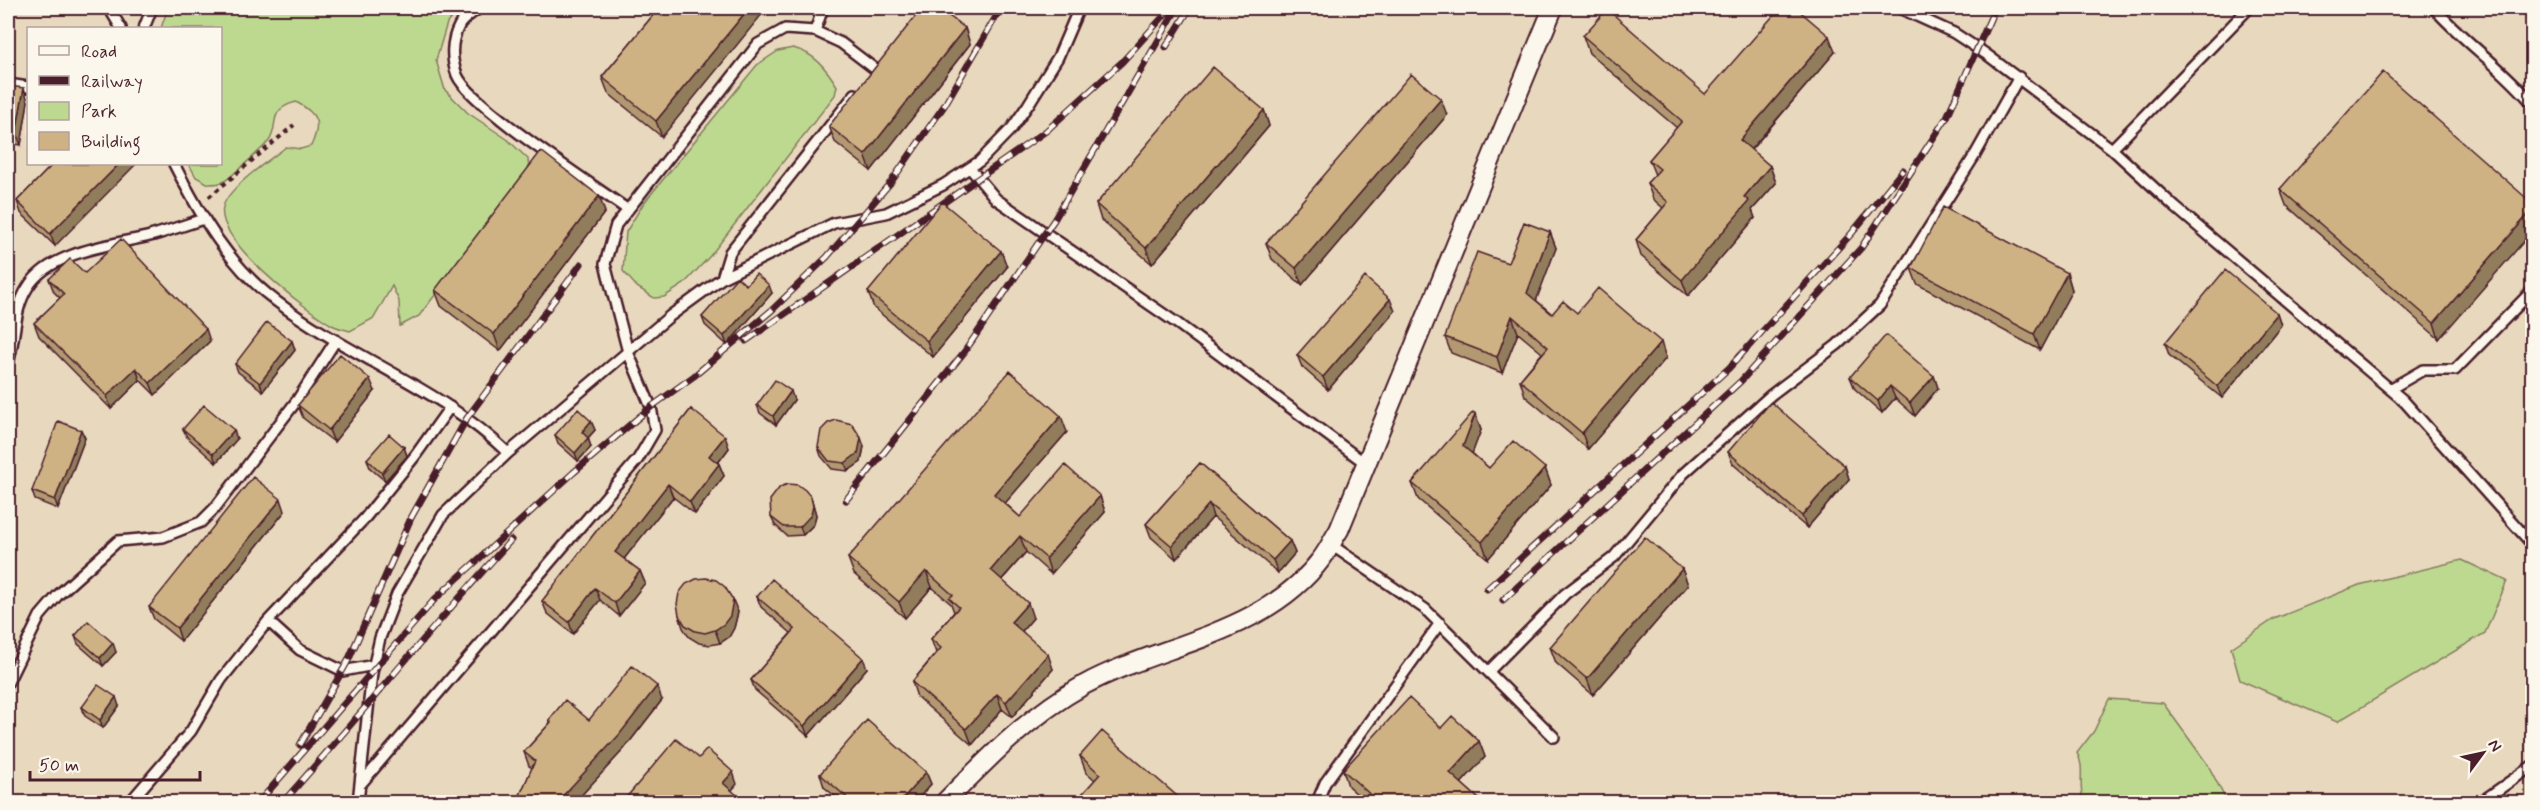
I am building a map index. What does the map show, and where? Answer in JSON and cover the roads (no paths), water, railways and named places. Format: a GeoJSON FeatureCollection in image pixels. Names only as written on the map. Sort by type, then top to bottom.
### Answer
{"type":"FeatureCollection","features":[{"type":"Feature","properties":{"kind":"street"},"geometry":{"type":"LineString","coordinates":[[945,802],[996,752],[1044,710],[1084,685],[1126,665],[1235,625],[1272,605],[1322,558],[1339,530],[1553,8]]}},
{"type":"Feature","properties":{"kind":"lane"},"geometry":{"type":"LineString","coordinates":[[109,8],[120,27]]}},
{"type":"Feature","properties":{"kind":"lane"},"geometry":{"type":"LineString","coordinates":[[144,27],[152,8]]}},
{"type":"Feature","properties":{"kind":"lane"},"geometry":{"type":"LineString","coordinates":[[478,8],[459,24],[452,52],[458,76],[464,88],[493,112],[628,210]]}},
{"type":"Feature","properties":{"kind":"lane"},"geometry":{"type":"LineString","coordinates":[[815,31],[823,8]]}},
{"type":"Feature","properties":{"kind":"lane"},"geometry":{"type":"LineString","coordinates":[[358,802],[374,665],[380,638],[397,594],[443,515],[508,453],[670,316],[723,278],[834,223],[886,213],[942,185],[980,161],[1012,128],[1028,105],[1059,57],[1079,8]]}},
{"type":"Feature","properties":{"kind":"lane"},"geometry":{"type":"LineString","coordinates":[[1899,8],[1954,33],[2019,77],[2112,149],[2175,207],[2390,389],[2468,471],[2532,544]]}},
{"type":"Feature","properties":{"kind":"lane"},"geometry":{"type":"LineString","coordinates":[[2112,149],[2248,8]]}},
{"type":"Feature","properties":{"kind":"lane"},"geometry":{"type":"LineString","coordinates":[[2434,8],[2453,30],[2497,67],[2532,103]]}},
{"type":"Feature","properties":{"kind":"lane"},"geometry":{"type":"LineString","coordinates":[[360,785],[638,459],[655,430],[651,406],[628,352],[605,264],[616,225],[758,45],[785,29],[815,31],[841,43],[874,69]]}},
{"type":"Feature","properties":{"kind":"lane"},"geometry":{"type":"LineString","coordinates":[[867,78],[882,60]]}},
{"type":"Feature","properties":{"kind":"lane"},"geometry":{"type":"LineString","coordinates":[[1489,671],[1565,594],[1614,557],[1683,474],[1771,395],[1837,345],[1880,305],[1975,155],[2019,77]]}},
{"type":"Feature","properties":{"kind":"lane"},"geometry":{"type":"LineString","coordinates":[[8,84],[27,87]]}},
{"type":"Feature","properties":{"kind":"lane"},"geometry":{"type":"LineString","coordinates":[[723,278],[730,252],[860,87]]}},
{"type":"Feature","properties":{"kind":"lane"},"geometry":{"type":"LineString","coordinates":[[175,165],[203,219],[228,254],[275,300],[336,340],[450,407],[487,432],[508,453]]}},
{"type":"Feature","properties":{"kind":"lane"},"geometry":{"type":"LineString","coordinates":[[970,168],[996,199],[1178,324],[1365,463]]}},
{"type":"Feature","properties":{"kind":"lane"},"geometry":{"type":"LineString","coordinates":[[8,363],[14,322],[28,286],[48,268],[100,246],[150,235],[203,219]]}},
{"type":"Feature","properties":{"kind":"lane"},"geometry":{"type":"LineString","coordinates":[[2390,389],[2423,370],[2455,370],[2532,291]]}},
{"type":"Feature","properties":{"kind":"lane"},"geometry":{"type":"LineString","coordinates":[[8,682],[40,616],[58,595],[118,541],[164,537],[201,522],[215,508],[298,399],[336,340]]}},
{"type":"Feature","properties":{"kind":"lane"},"geometry":{"type":"LineString","coordinates":[[129,802],[191,731],[221,680],[268,621],[365,518],[415,456],[450,407]]}},
{"type":"Feature","properties":{"kind":"lane"},"geometry":{"type":"LineString","coordinates":[[1330,544],[1425,609],[1554,737]]}},
{"type":"Feature","properties":{"kind":"lane"},"geometry":{"type":"LineString","coordinates":[[268,621],[300,650],[343,670],[374,665]]}},
{"type":"Feature","properties":{"kind":"lane"},"geometry":{"type":"LineString","coordinates":[[1317,802],[1325,783],[1440,623]]}},
{"type":"Feature","properties":{"kind":"lane"},"geometry":{"type":"LineString","coordinates":[[2481,802],[2532,766]]}},
{"type":"Feature","properties":{"kind":"railway"},"geometry":{"type":"LineString","coordinates":[[259,802],[435,599],[573,473],[772,310],[827,257],[891,182],[944,106],[1001,8]]}},
{"type":"Feature","properties":{"kind":"railway"},"geometry":{"type":"LineString","coordinates":[[746,341],[1046,131],[1122,62],[1171,8]]}},
{"type":"Feature","properties":{"kind":"railway"},"geometry":{"type":"LineString","coordinates":[[1166,47],[1190,8]]}},
{"type":"Feature","properties":{"kind":"railway"},"geometry":{"type":"LineString","coordinates":[[1503,600],[1741,381],[1861,248],[1947,117],[1995,8]]}},
{"type":"Feature","properties":{"kind":"railway"},"geometry":{"type":"LineString","coordinates":[[846,500],[965,351],[1054,220],[1176,10]]}},
{"type":"Feature","properties":{"kind":"railway"},"geometry":{"type":"LineString","coordinates":[[1487,589],[1729,368],[1852,233],[1903,170]]}},
{"type":"Feature","properties":{"kind":"railway"},"geometry":{"type":"LineString","coordinates":[[300,745],[348,661],[411,518],[467,418],[581,264]]}},
{"type":"Feature","properties":{"kind":"railway"},"geometry":{"type":"LineString","coordinates":[[283,802],[511,540]]}}]}
